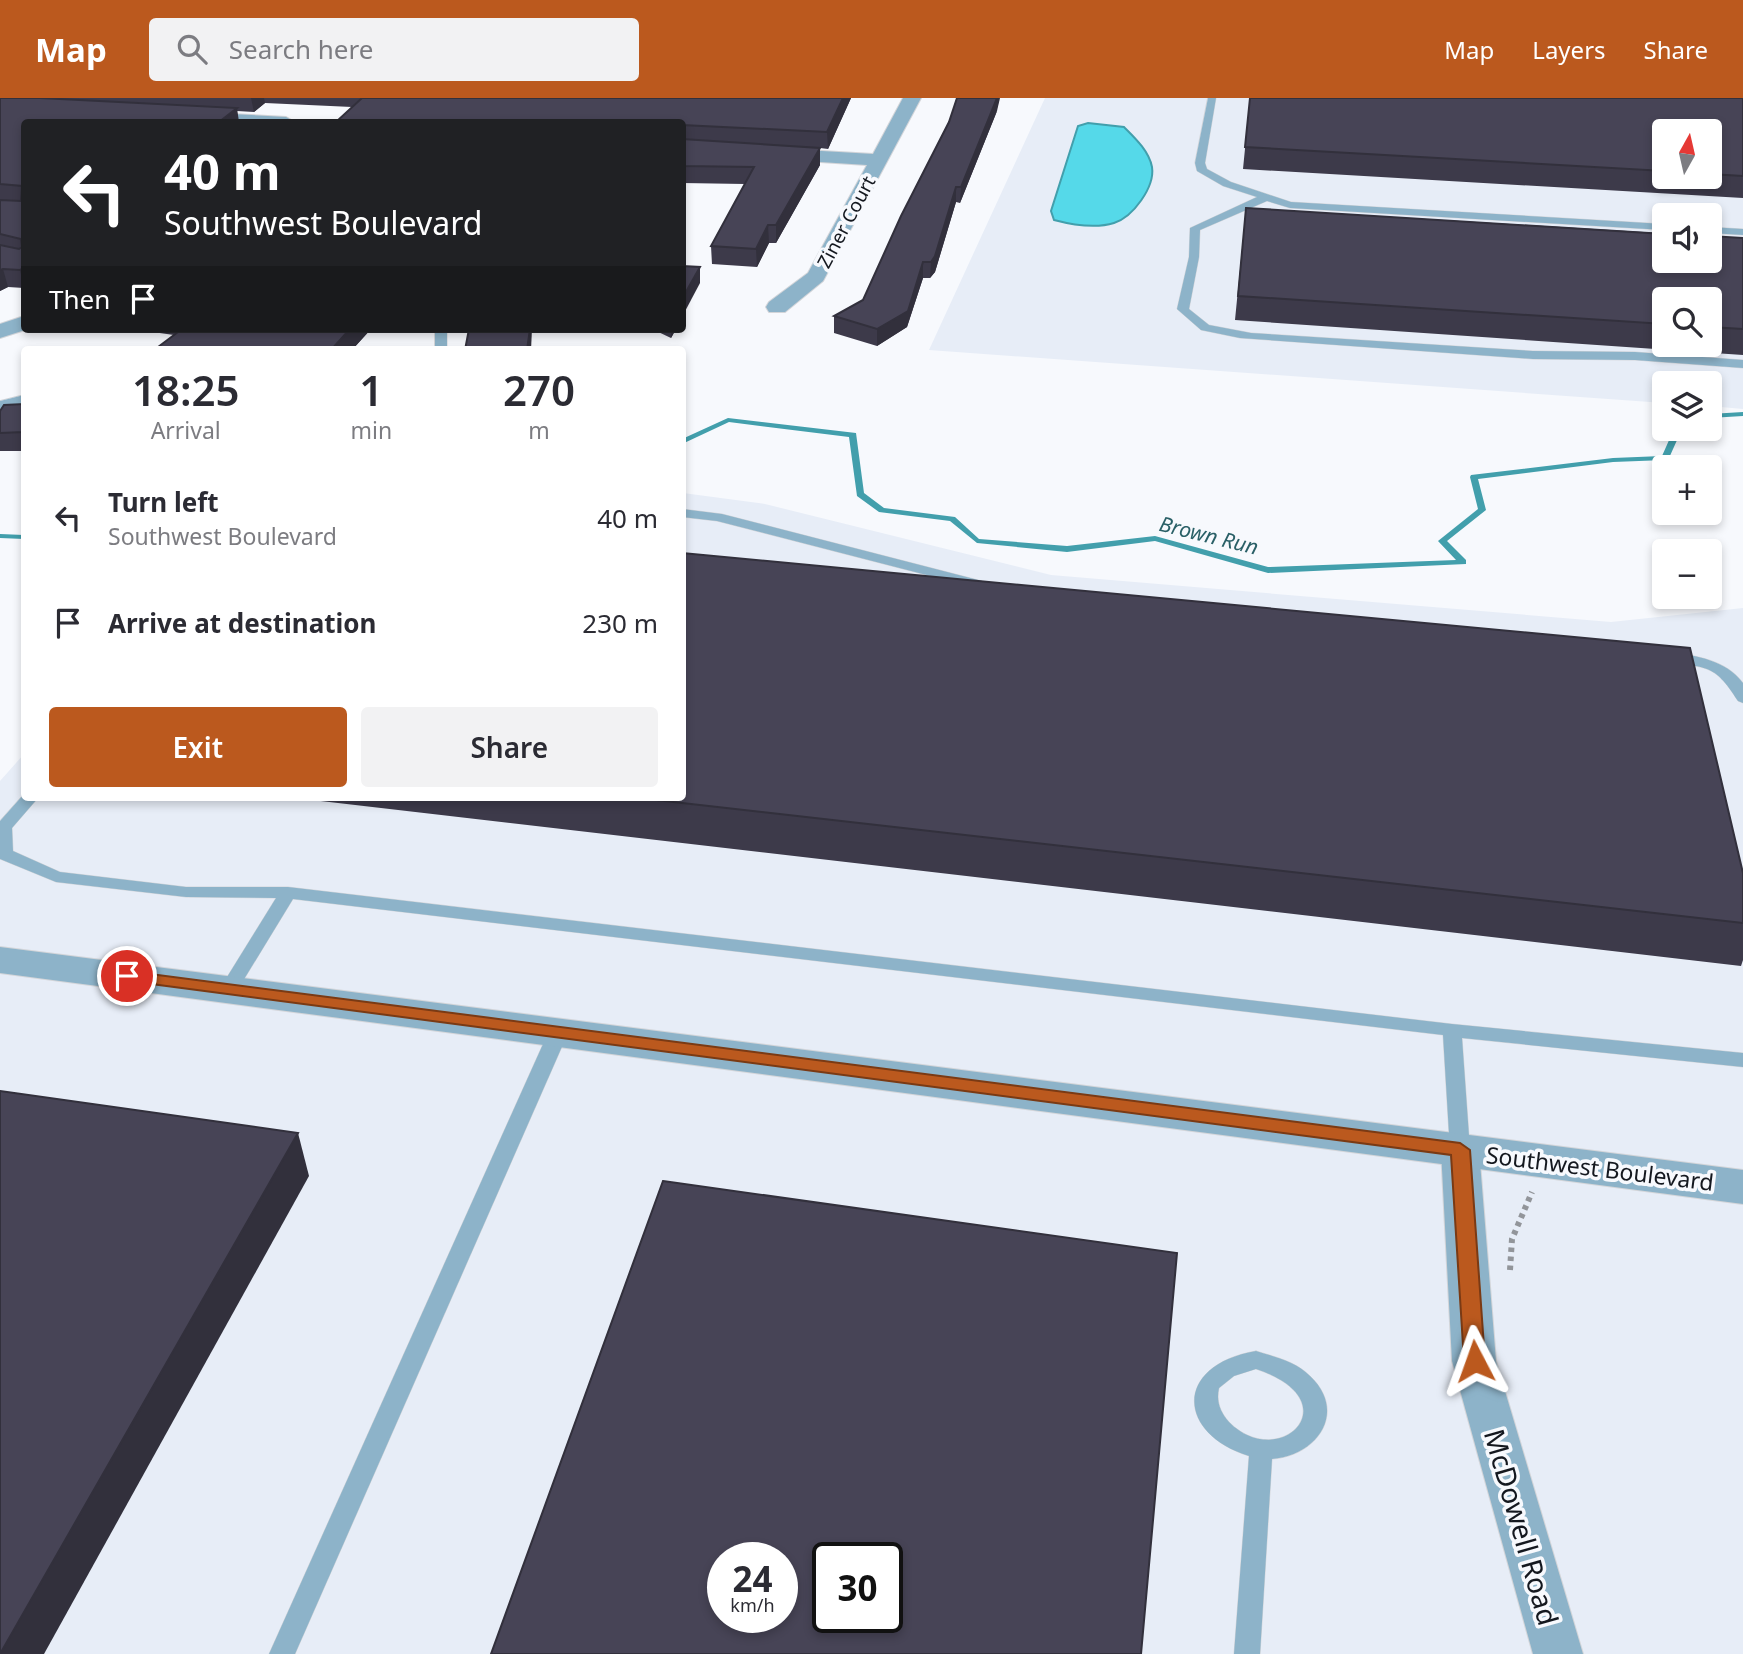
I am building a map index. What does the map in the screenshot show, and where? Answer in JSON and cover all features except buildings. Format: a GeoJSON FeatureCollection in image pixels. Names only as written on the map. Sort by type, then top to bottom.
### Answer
{"type":"FeatureCollection","features":[{"type":"Feature","properties":{"kind":"street","name":"Ziner Court"},"geometry":{"type":"LineString","coordinates":[[777,307],[817,277],[912,98]]}},
{"type":"Feature","properties":{"kind":"street"},"geometry":{"type":"LineString","coordinates":[[177,116],[232,119]]}},
{"type":"Feature","properties":{"kind":"street"},"geometry":{"type":"LineString","coordinates":[[686,148],[880,160]]}},
{"type":"Feature","properties":{"kind":"street"},"geometry":{"type":"LineString","coordinates":[[0,331],[21,324]]}},
{"type":"Feature","properties":{"kind":"street","name":"Southwest Boulevard"},"geometry":{"type":"LineString","coordinates":[[0,960],[1743,1186]]}},
{"type":"Feature","properties":{"kind":"street","name":"McDowell Road"},"geometry":{"type":"LineString","coordinates":[[1460,1150],[1475,1361],[1558,1654]]}},
{"type":"Feature","properties":{"kind":"lane"},"geometry":{"type":"LineString","coordinates":[[1212,98],[1200,163],[1202,171],[1290,205],[1652,226]]}},
{"type":"Feature","properties":{"kind":"lane"},"geometry":{"type":"LineString","coordinates":[[1267,197],[1210,219],[1195,228],[1194,257],[1183,309],[1195,324],[1224,333],[1251,336],[1533,355],[1635,356],[1743,364]]}},
{"type":"Feature","properties":{"kind":"lane"},"geometry":{"type":"LineString","coordinates":[[1722,231],[1743,232]]}},
{"type":"Feature","properties":{"kind":"lane"},"geometry":{"type":"LineString","coordinates":[[0,405],[21,401]]}},
{"type":"Feature","properties":{"kind":"lane"},"geometry":{"type":"LineString","coordinates":[[686,513],[718,517],[999,588]]}},
{"type":"Feature","properties":{"kind":"lane"},"geometry":{"type":"LineString","coordinates":[[1651,655],[1693,659],[1722,669],[1741,690],[1743,698]]}},
{"type":"Feature","properties":{"kind":"lane"},"geometry":{"type":"LineString","coordinates":[[27,801],[4,828],[4,855],[56,877],[187,892],[288,893],[1452,1030],[1743,1060]]}},
{"type":"Feature","properties":{"kind":"lane"},"geometry":{"type":"LineString","coordinates":[[228,990],[288,893]]}},
{"type":"Feature","properties":{"kind":"lane"},"geometry":{"type":"LineString","coordinates":[[1452,1030],[1460,1150]]}},
{"type":"Feature","properties":{"kind":"lane"},"geometry":{"type":"LineString","coordinates":[[282,1654],[558,1033]]}},
{"type":"Feature","properties":{"kind":"lane"},"geometry":{"type":"LineString","coordinates":[[1256,1360],[1290,1371],[1304,1382],[1313,1395],[1317,1409],[1315,1423],[1308,1435],[1279,1450],[1261,1449],[1226,1435],[1213,1421],[1206,1407],[1206,1392],[1212,1378],[1223,1368],[1239,1362],[1256,1360]]}},
{"type":"Feature","properties":{"kind":"lane"},"geometry":{"type":"LineString","coordinates":[[1247,1654],[1261,1449]]}},
{"type":"Feature","properties":{"kind":"path"},"geometry":{"type":"LineString","coordinates":[[1510,1276],[1512,1239],[1529,1204],[1533,1188]]}},
{"type":"Feature","properties":{"kind":"shaded area"},"geometry":{"type":"Polygon","coordinates":[[[1045,98],[1743,98],[1743,409],[1722,407],[1722,371],[1652,371],[1652,402],[929,350],[1045,98]]]}},
{"type":"Feature","properties":{"kind":"shaded area"},"geometry":{"type":"Polygon","coordinates":[[[686,493],[765,504],[1051,575],[1611,622],[1743,608],[1743,1654],[0,1654],[0,781],[21,757],[21,801],[686,801],[686,493]]]}},
{"type":"Feature","properties":{"kind":"water"},"geometry":{"type":"Polygon","coordinates":[[[1088,123],[1124,127],[1145,150],[1152,167],[1150,183],[1135,208],[1121,220],[1107,225],[1084,226],[1061,222],[1054,220],[1051,211],[1078,126],[1088,123]]]}},
{"type":"Feature","properties":{"kind":"waterway","name":"Brown Run"},"geometry":{"type":"LineString","coordinates":[[1722,415],[1743,414]]}},
{"type":"Feature","properties":{"kind":"waterway","name":"Brown Run"},"geometry":{"type":"LineString","coordinates":[[686,440],[728,420],[853,435],[860,494],[882,510],[952,519],[977,541],[1067,549],[1155,538],[1268,570],[1463,562],[1442,541],[1482,510],[1474,477],[1613,460],[1665,458],[1673,441]]}},
{"type":"Feature","properties":{"kind":"waterway","name":"Brown Run"},"geometry":{"type":"LineString","coordinates":[[0,536],[21,537]]}},
{"type":"Feature","properties":{"kind":"route"},"geometry":{"type":"LineString","coordinates":[[127,976],[1460,1150],[1475,1361]]}}]}
